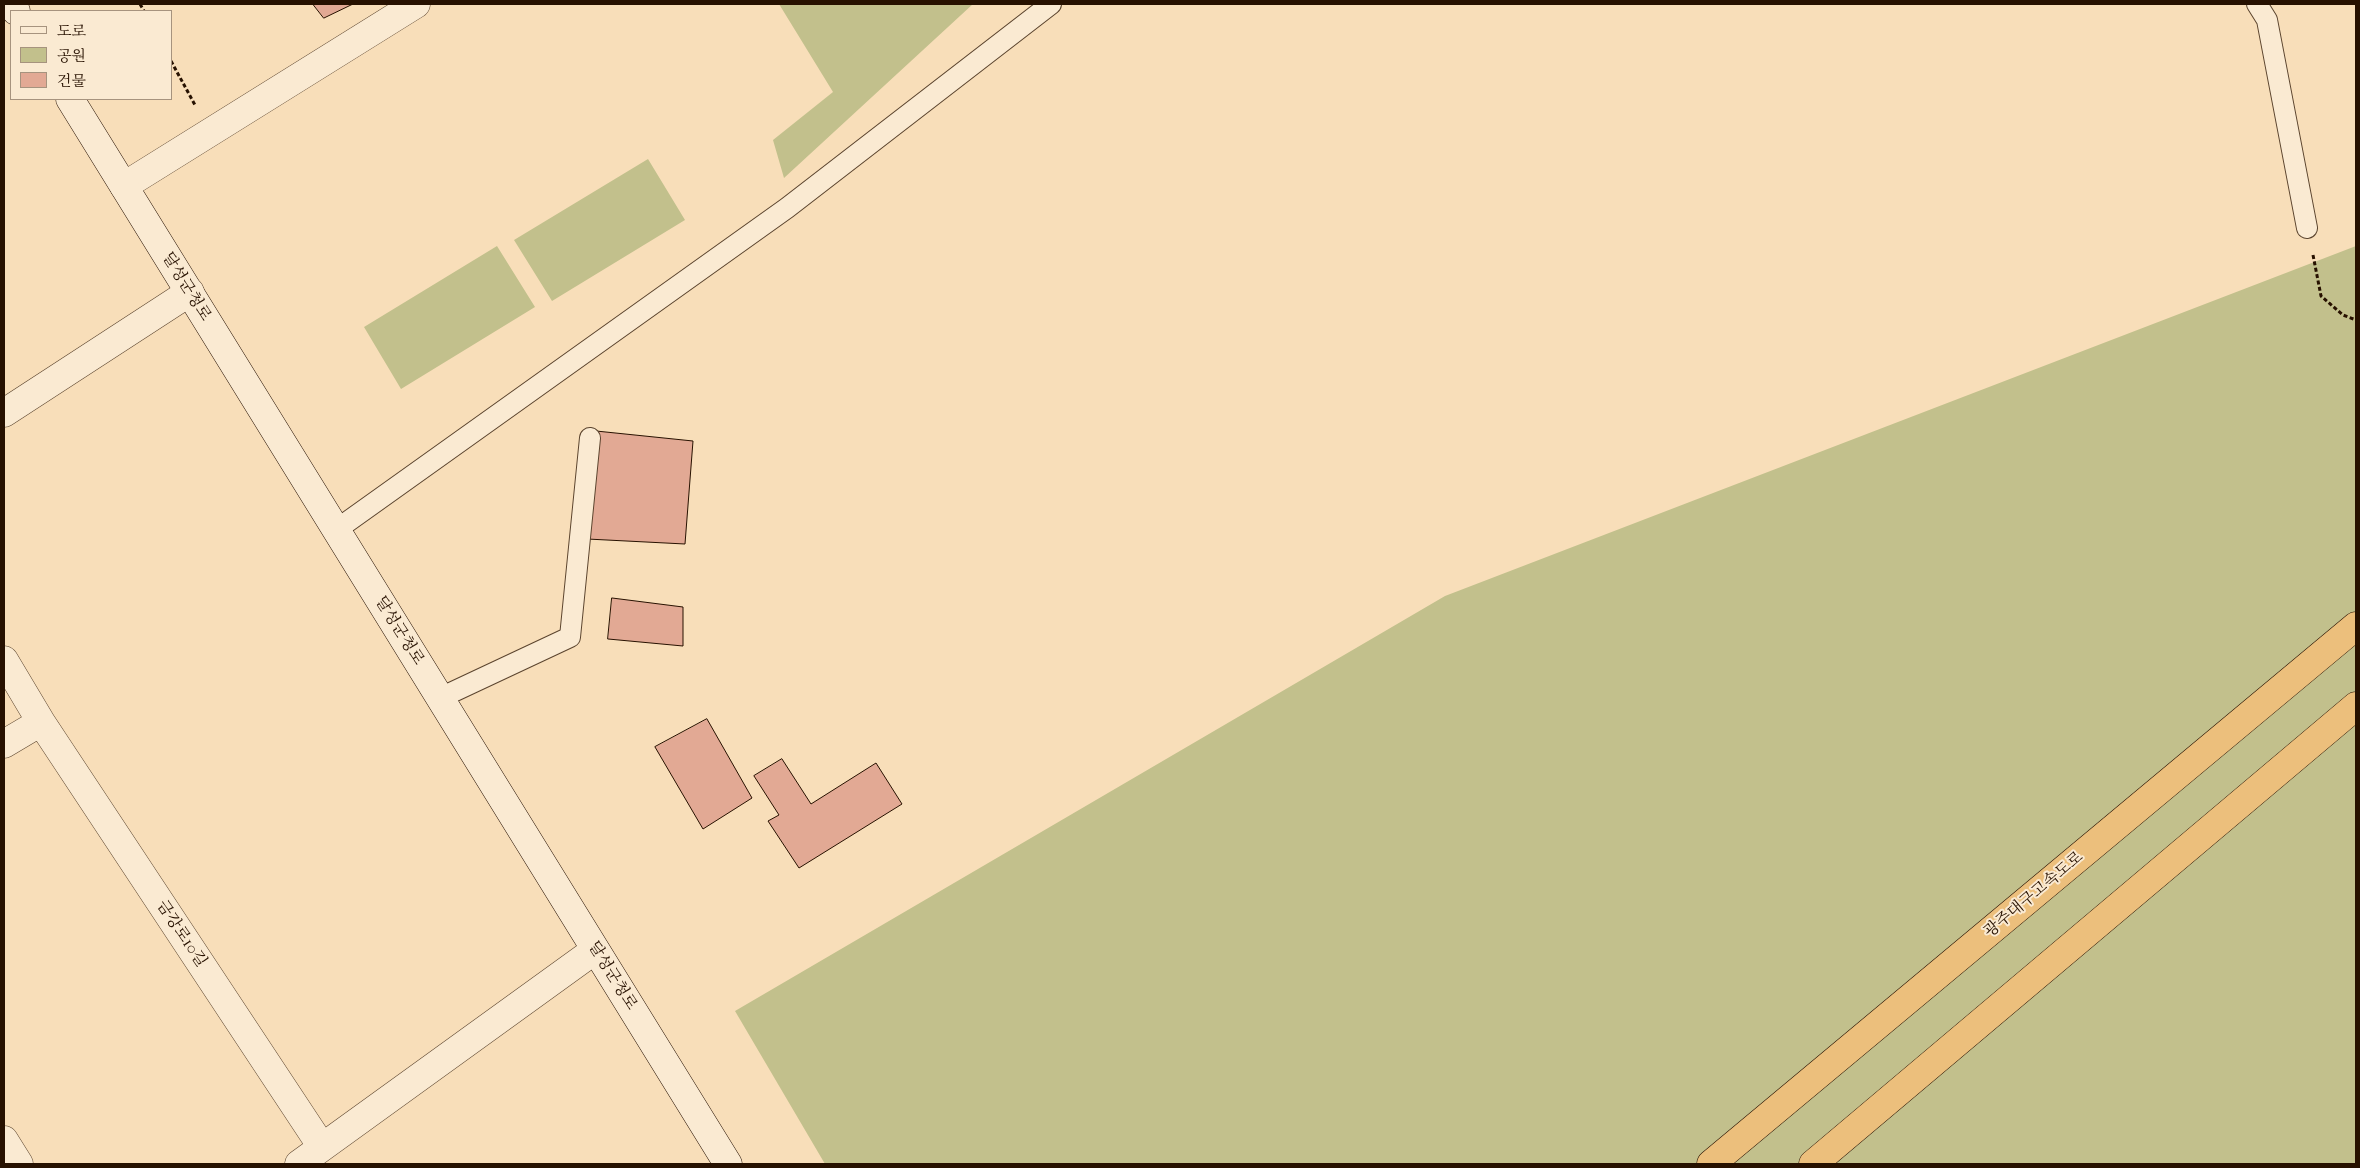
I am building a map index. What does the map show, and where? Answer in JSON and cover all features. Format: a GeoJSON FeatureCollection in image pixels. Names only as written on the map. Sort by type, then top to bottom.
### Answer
{"type":"FeatureCollection","features":[{"type":"Feature","properties":{"kind":"highway","name":"광주대구고속도로"},"geometry":{"type":"LineString","coordinates":[[1711,1164],[2356,626]]}},
{"type":"Feature","properties":{"kind":"highway"},"geometry":{"type":"LineString","coordinates":[[1814,1164],[2356,706]]}},
{"type":"Feature","properties":{"kind":"street"},"geometry":{"type":"LineString","coordinates":[[124,186],[416,4]]}},
{"type":"Feature","properties":{"kind":"street","name":"달성군청로"},"geometry":{"type":"LineString","coordinates":[[71,100],[728,1164]]}},
{"type":"Feature","properties":{"kind":"street"},"geometry":{"type":"LineString","coordinates":[[4,413],[190,292]]}},
{"type":"Feature","properties":{"kind":"street","name":"금강로10길"},"geometry":{"type":"LineString","coordinates":[[4,660],[40,722],[322,1147]]}},
{"type":"Feature","properties":{"kind":"street"},"geometry":{"type":"LineString","coordinates":[[4,744],[40,722]]}},
{"type":"Feature","properties":{"kind":"street"},"geometry":{"type":"LineString","coordinates":[[299,1164],[596,950]]}},
{"type":"Feature","properties":{"kind":"street"},"geometry":{"type":"LineString","coordinates":[[4,1140],[19,1164]]}},
{"type":"Feature","properties":{"kind":"lane"},"geometry":{"type":"LineString","coordinates":[[336,530],[787,208],[1051,4]]}},
{"type":"Feature","properties":{"kind":"lane"},"geometry":{"type":"LineString","coordinates":[[2257,4],[2267,20],[2307,228]]}},
{"type":"Feature","properties":{"kind":"lane"},"geometry":{"type":"LineString","coordinates":[[440,698],[570,637],[590,438]]}},
{"type":"Feature","properties":{"kind":"path"},"geometry":{"type":"LineString","coordinates":[[172,63],[210,133]]}},
{"type":"Feature","properties":{"kind":"path"},"geometry":{"type":"LineString","coordinates":[[2307,228],[2321,296],[2343,315],[2356,320]]}},
{"type":"Feature","properties":{"kind":"green space"},"geometry":{"type":"Polygon","coordinates":[[[779,4],[973,4],[784,178],[773,140],[833,92],[779,4]]]}},
{"type":"Feature","properties":{"kind":"green space"},"geometry":{"type":"Polygon","coordinates":[[[648,159],[685,220],[552,301],[514,240],[648,159]]]}},
{"type":"Feature","properties":{"kind":"green space"},"geometry":{"type":"Polygon","coordinates":[[[497,246],[535,307],[401,389],[364,327],[497,246]]]}},
{"type":"Feature","properties":{"kind":"green space"},"geometry":{"type":"Polygon","coordinates":[[[2356,246],[2356,1164],[825,1164],[735,1011],[1445,596],[2356,246]]]}},
{"type":"Feature","properties":{"kind":"building"},"geometry":{"type":"Polygon","coordinates":[[[313,4],[353,4],[324,18],[313,4]]]}},
{"type":"Feature","properties":{"kind":"building"},"geometry":{"type":"Polygon","coordinates":[[[596,431],[693,441],[685,544],[587,539],[596,431]]]}},
{"type":"Feature","properties":{"kind":"building"},"geometry":{"type":"Polygon","coordinates":[[[612,598],[683,607],[683,646],[608,639],[612,598]]]}},
{"type":"Feature","properties":{"kind":"building"},"geometry":{"type":"Polygon","coordinates":[[[707,719],[752,798],[703,829],[655,747],[707,719]]]}},
{"type":"Feature","properties":{"kind":"building"},"geometry":{"type":"Polygon","coordinates":[[[782,759],[811,804],[876,763],[902,804],[799,868],[768,821],[779,815],[754,776],[782,759]]]}}]}
